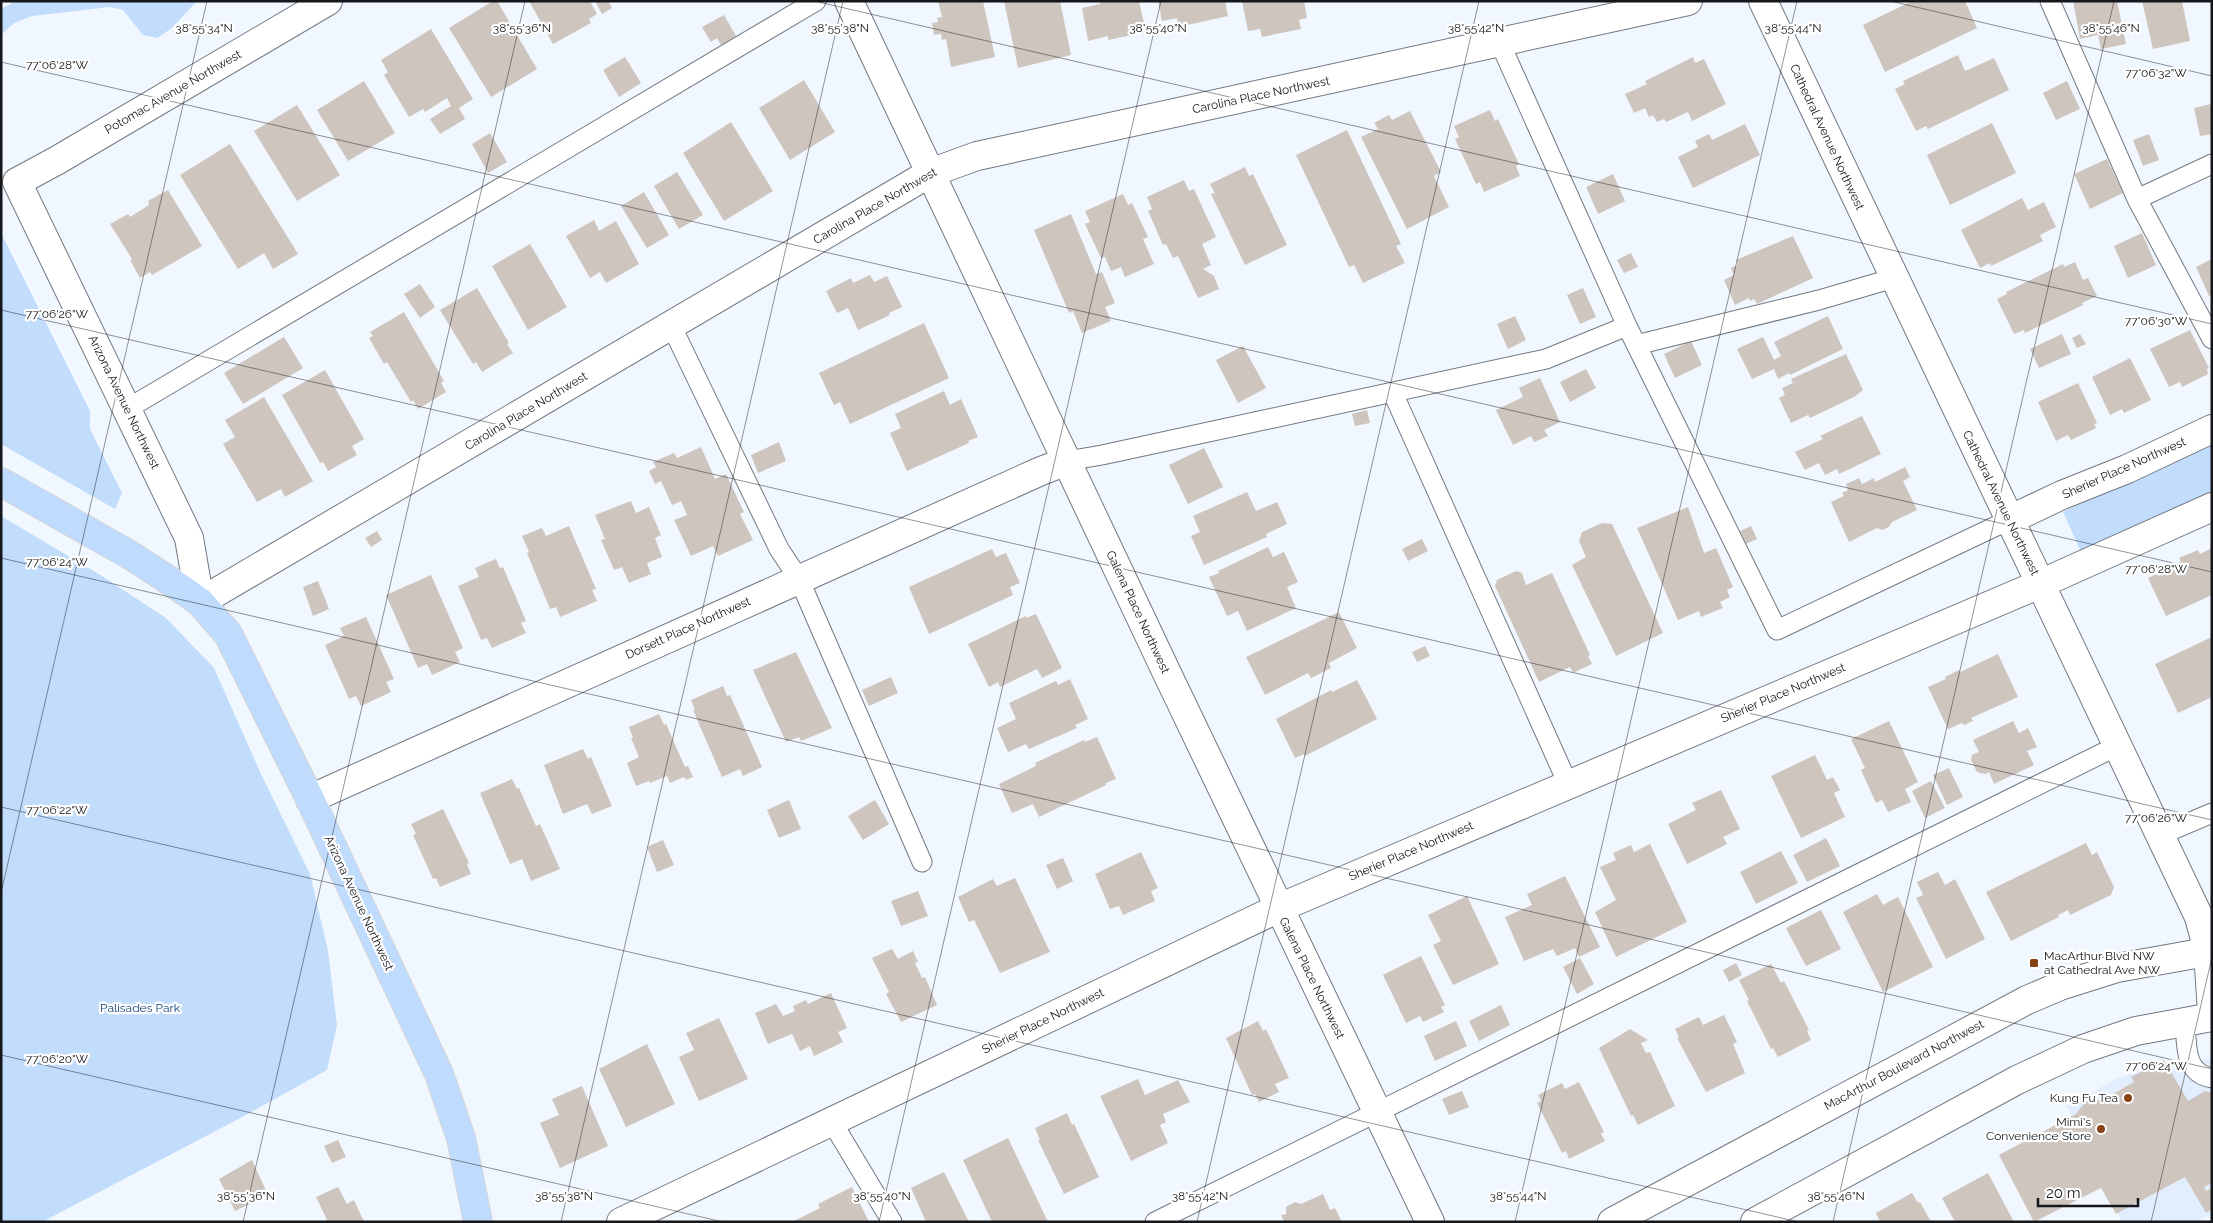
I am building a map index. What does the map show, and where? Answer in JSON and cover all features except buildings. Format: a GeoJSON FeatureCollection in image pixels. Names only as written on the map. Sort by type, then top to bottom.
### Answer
{"type":"FeatureCollection","features":[{"type":"Feature","properties":{"kind":"main road","name":"Arizona Avenue Northwest"},"geometry":{"type":"LineString","coordinates":[[1,482],[130,555],[200,602],[228,634],[310,799],[439,1074],[461,1138],[478,1222]]}},
{"type":"Feature","properties":{"kind":"street","name":"Potomac Avenue Northwest"},"geometry":{"type":"LineString","coordinates":[[17,182],[56,162],[328,1]]}},
{"type":"Feature","properties":{"kind":"street","name":"Galena Place Northwest"},"geometry":{"type":"LineString","coordinates":[[849,1],[1067,461],[1134,607],[1430,1222]]}},
{"type":"Feature","properties":{"kind":"street","name":"Carolina Place Northwest"},"geometry":{"type":"LineString","coordinates":[[200,602],[930,173],[976,156],[1688,1]]}},
{"type":"Feature","properties":{"kind":"street","name":"Cathedral Avenue Northwest"},"geometry":{"type":"LineString","coordinates":[[1763,1],[2199,917],[2210,951],[2212,1012]]}},
{"type":"Feature","properties":{"kind":"street","name":"Arizona Avenue Northwest"},"geometry":{"type":"LineString","coordinates":[[17,182],[189,538],[200,602]]}},
{"type":"Feature","properties":{"kind":"street","name":"Sherier Place Northwest"},"geometry":{"type":"LineString","coordinates":[[2009,520],[2062,495],[2127,469],[2212,429]]}},
{"type":"Feature","properties":{"kind":"street","name":"Dorsett Place Northwest"},"geometry":{"type":"LineString","coordinates":[[310,799],[1040,471],[1067,461]]}},
{"type":"Feature","properties":{"kind":"street","name":"Sherier Place Northwest"},"geometry":{"type":"LineString","coordinates":[[621,1222],[1279,908],[2040,584],[2212,507]]}},
{"type":"Feature","properties":{"kind":"street","name":"MacArthur Boulevard Northwest"},"geometry":{"type":"LineString","coordinates":[[1612,1222],[2027,1000],[2060,986],[2116,968],[2210,951]]}},
{"type":"Feature","properties":{"kind":"street"},"geometry":{"type":"LineString","coordinates":[[1755,1222],[2017,1080],[2083,1049],[2136,1031],[2199,1019]]}},
{"type":"Feature","properties":{"kind":"lane"},"geometry":{"type":"LineString","coordinates":[[127,410],[816,1]]}},
{"type":"Feature","properties":{"kind":"lane"},"geometry":{"type":"LineString","coordinates":[[2050,1],[2137,199],[2212,339]]}},
{"type":"Feature","properties":{"kind":"lane"},"geometry":{"type":"LineString","coordinates":[[1500,43],[1627,326],[1777,630],[2009,520]]}},
{"type":"Feature","properties":{"kind":"lane"},"geometry":{"type":"LineString","coordinates":[[2137,199],[2212,164]]}},
{"type":"Feature","properties":{"kind":"lane"},"geometry":{"type":"LineString","coordinates":[[1636,345],[1819,300],[1894,278]]}},
{"type":"Feature","properties":{"kind":"lane"},"geometry":{"type":"LineString","coordinates":[[671,325],[779,549],[799,579],[922,862]]}},
{"type":"Feature","properties":{"kind":"lane"},"geometry":{"type":"LineString","coordinates":[[1067,461],[1546,359],[1627,326]]}},
{"type":"Feature","properties":{"kind":"lane"},"geometry":{"type":"LineString","coordinates":[[1393,393],[1568,784]]}},
{"type":"Feature","properties":{"kind":"lane"},"geometry":{"type":"LineString","coordinates":[[1155,1222],[2117,746]]}},
{"type":"Feature","properties":{"kind":"lane"},"geometry":{"type":"LineString","coordinates":[[2160,835],[2212,813]]}},
{"type":"Feature","properties":{"kind":"lane"},"geometry":{"type":"LineString","coordinates":[[2199,1019],[2188,1056],[2190,1065],[2202,1077],[2212,1078]]}},
{"type":"Feature","properties":{"kind":"lane"},"geometry":{"type":"LineString","coordinates":[[832,1122],[892,1222]]}},
{"type":"Feature","properties":{"kind":"shaded area"},"geometry":{"type":"Polygon","coordinates":[[[2212,1059],[2212,1214],[2194,1222],[2122,1222],[2067,1106],[2120,1077],[2172,1062],[2212,1059]]]}},
{"type":"Feature","properties":{"kind":"green space"},"geometry":{"type":"Polygon","coordinates":[[[16,1],[197,1],[172,28],[157,38],[143,35],[123,10],[110,7],[32,16],[14,23],[1,35],[1,9],[16,1]]]}},
{"type":"Feature","properties":{"kind":"green space"},"geometry":{"type":"Polygon","coordinates":[[[1,233],[90,411],[90,429],[122,493],[115,509],[1,444],[1,233]]]}},
{"type":"Feature","properties":{"kind":"green space"},"geometry":{"type":"Polygon","coordinates":[[[2212,441],[2212,492],[2082,554],[2063,512],[2212,441]]]}},
{"type":"Feature","properties":{"kind":"green space","name":"Palisades Park"},"geometry":{"type":"Polygon","coordinates":[[[1,516],[102,576],[166,618],[214,668],[261,774],[310,874],[328,951],[337,1025],[327,1070],[246,1115],[42,1222],[1,1222],[1,516]]]}},
{"type":"Feature","properties":{"kind":"place","name":"MacArthur Blvd NW at Cathedral Ave NW"},"geometry":{"type":"Point","coordinates":[2034,963]}},
{"type":"Feature","properties":{"kind":"place","name":"Kung Fu Tea"},"geometry":{"type":"Point","coordinates":[2128,1098]}},
{"type":"Feature","properties":{"kind":"place","name":"Mimi's Convenience Store"},"geometry":{"type":"Point","coordinates":[2101,1129]}}]}
